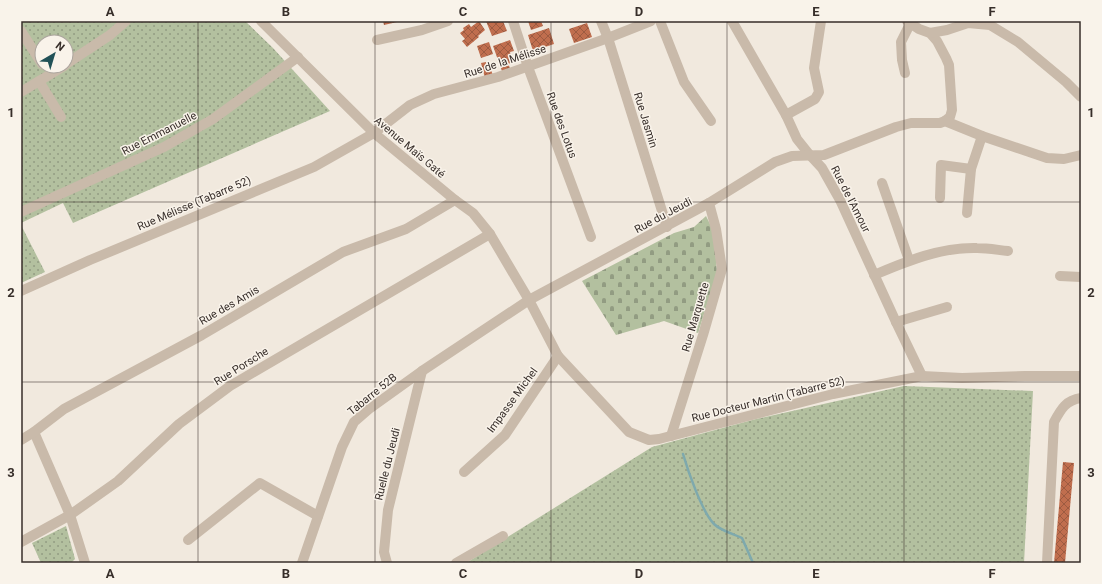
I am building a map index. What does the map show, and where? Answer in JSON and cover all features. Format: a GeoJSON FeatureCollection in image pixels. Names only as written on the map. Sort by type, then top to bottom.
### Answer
{"type":"FeatureCollection","features":[{"type":"Feature","properties":{"kind":"street"},"geometry":{"type":"LineString","coordinates":[[74,59],[110,35],[126,21]]}},
{"type":"Feature","properties":{"kind":"street","name":"Avenue Maïs Gaté"},"geometry":{"type":"LineString","coordinates":[[261,21],[374,133],[454,200],[473,213],[490,234],[528,300]]}},
{"type":"Feature","properties":{"kind":"street"},"geometry":{"type":"LineString","coordinates":[[377,40],[422,30],[448,21]]}},
{"type":"Feature","properties":{"kind":"street","name":"Rue des Lotus"},"geometry":{"type":"LineString","coordinates":[[513,21],[528,67],[591,237]]}},
{"type":"Feature","properties":{"kind":"street","name":"Rue Jasmin"},"geometry":{"type":"LineString","coordinates":[[601,21],[608,38],[667,227]]}},
{"type":"Feature","properties":{"kind":"street","name":"Rue de la Mélisse"},"geometry":{"type":"LineString","coordinates":[[374,133],[410,105],[434,94],[498,77],[528,67],[651,21]]}},
{"type":"Feature","properties":{"kind":"street"},"geometry":{"type":"LineString","coordinates":[[660,21],[684,82],[711,121]]}},
{"type":"Feature","properties":{"kind":"street","name":"Rue de l'Amour"},"geometry":{"type":"LineString","coordinates":[[732,21],[786,115],[797,139],[822,168],[840,200],[922,376]]}},
{"type":"Feature","properties":{"kind":"street"},"geometry":{"type":"LineString","coordinates":[[786,115],[815,99],[819,92],[814,68],[821,21]]}},
{"type":"Feature","properties":{"kind":"street"},"geometry":{"type":"LineString","coordinates":[[905,73],[902,60],[901,42],[908,22],[918,29],[930,33],[968,23],[990,25],[1018,42],[1066,82],[1081,97]]}},
{"type":"Feature","properties":{"kind":"street"},"geometry":{"type":"LineString","coordinates":[[21,31],[34,51]]}},
{"type":"Feature","properties":{"kind":"street"},"geometry":{"type":"LineString","coordinates":[[930,33],[937,41],[949,66],[952,110],[950,117],[946,122],[1047,158],[1064,159],[1081,155]]}},
{"type":"Feature","properties":{"kind":"street","name":"Rue Emmanuelle"},"geometry":{"type":"LineString","coordinates":[[21,212],[170,143],[213,119],[298,57]]}},
{"type":"Feature","properties":{"kind":"street"},"geometry":{"type":"LineString","coordinates":[[21,92],[50,75]]}},
{"type":"Feature","properties":{"kind":"street"},"geometry":{"type":"LineString","coordinates":[[39,81],[61,117]]}},
{"type":"Feature","properties":{"kind":"street","name":"Rue du Jeudi"},"geometry":{"type":"LineString","coordinates":[[528,300],[667,227],[775,162],[792,156],[809,154],[824,155],[896,127],[911,123],[946,122]]}},
{"type":"Feature","properties":{"kind":"street","name":"Rue Mélisse (Tabarre 52)"},"geometry":{"type":"LineString","coordinates":[[21,291],[90,260],[314,167],[374,133]]}},
{"type":"Feature","properties":{"kind":"street"},"geometry":{"type":"LineString","coordinates":[[967,213],[971,169],[982,136]]}},
{"type":"Feature","properties":{"kind":"street"},"geometry":{"type":"LineString","coordinates":[[940,198],[941,165],[971,169]]}},
{"type":"Feature","properties":{"kind":"street"},"geometry":{"type":"LineString","coordinates":[[882,184],[909,260]]}},
{"type":"Feature","properties":{"kind":"street","name":"Rue des Amis"},"geometry":{"type":"LineString","coordinates":[[21,440],[34,432],[64,408],[202,335],[343,252],[406,229],[454,200]]}},
{"type":"Feature","properties":{"kind":"street","name":"Rue Marquette"},"geometry":{"type":"LineString","coordinates":[[671,436],[722,269],[716,229],[709,203]]}},
{"type":"Feature","properties":{"kind":"street","name":"Rue Porsche"},"geometry":{"type":"LineString","coordinates":[[21,542],[70,515],[118,481],[179,424],[230,386],[490,234]]}},
{"type":"Feature","properties":{"kind":"street"},"geometry":{"type":"LineString","coordinates":[[874,275],[909,260],[934,253],[969,248],[1008,251]]}},
{"type":"Feature","properties":{"kind":"street"},"geometry":{"type":"LineString","coordinates":[[1060,276],[1081,277]]}},
{"type":"Feature","properties":{"kind":"street","name":"Rue Docteur Martin (Tabarre 52)"},"geometry":{"type":"LineString","coordinates":[[528,300],[558,356],[629,432],[649,440],[659,440],[833,394],[922,376],[962,378],[1081,376]]}},
{"type":"Feature","properties":{"kind":"street","name":"Tabarre 52B"},"geometry":{"type":"LineString","coordinates":[[302,563],[342,447],[354,422],[369,409],[422,371],[528,300]]}},
{"type":"Feature","properties":{"kind":"street"},"geometry":{"type":"LineString","coordinates":[[896,322],[947,307]]}},
{"type":"Feature","properties":{"kind":"street","name":"Impasse Michel"},"geometry":{"type":"LineString","coordinates":[[464,472],[505,434],[558,356]]}},
{"type":"Feature","properties":{"kind":"street","name":"Ruelle du Jeudi"},"geometry":{"type":"LineString","coordinates":[[387,563],[384,552],[388,510],[422,371]]}},
{"type":"Feature","properties":{"kind":"street"},"geometry":{"type":"LineString","coordinates":[[1047,563],[1054,422],[1063,406],[1071,401],[1081,398]]}},
{"type":"Feature","properties":{"kind":"street"},"geometry":{"type":"LineString","coordinates":[[34,432],[70,515],[85,563]]}},
{"type":"Feature","properties":{"kind":"street"},"geometry":{"type":"LineString","coordinates":[[188,540],[260,483],[318,516]]}},
{"type":"Feature","properties":{"kind":"street"},"geometry":{"type":"LineString","coordinates":[[456,563],[502,536]]}},
{"type":"Feature","properties":{"kind":"green space"},"geometry":{"type":"Polygon","coordinates":[[[21,21],[245,21],[273,48],[330,111],[73,223],[63,203],[21,223],[21,21]]]}},
{"type":"Feature","properties":{"kind":"green space"},"geometry":{"type":"Polygon","coordinates":[[[706,216],[714,232],[717,273],[698,333],[664,321],[616,335],[582,281],[674,233],[694,227],[706,216]]]}},
{"type":"Feature","properties":{"kind":"green space"},"geometry":{"type":"Polygon","coordinates":[[[21,225],[45,272],[21,283],[21,225]]]}},
{"type":"Feature","properties":{"kind":"green space"},"geometry":{"type":"Polygon","coordinates":[[[904,386],[1033,391],[1024,563],[466,563],[652,447],[756,419],[904,386]]]}},
{"type":"Feature","properties":{"kind":"green space"},"geometry":{"type":"Polygon","coordinates":[[[66,526],[75,559],[71,563],[41,563],[32,543],[66,526]]]}},
{"type":"Feature","properties":{"kind":"building"},"geometry":{"type":"Polygon","coordinates":[[[383,21],[396,21],[397,22],[384,25],[383,21]]]}},
{"type":"Feature","properties":{"kind":"building"},"geometry":{"type":"Polygon","coordinates":[[[479,21],[485,30],[467,47],[462,41],[465,39],[460,33],[464,30],[463,28],[469,24],[471,27],[479,21]]]}},
{"type":"Feature","properties":{"kind":"building"},"geometry":{"type":"Polygon","coordinates":[[[486,21],[503,21],[507,31],[492,36],[486,21]]]}},
{"type":"Feature","properties":{"kind":"building"},"geometry":{"type":"Polygon","coordinates":[[[528,21],[541,21],[543,26],[531,30],[528,21]]]}},
{"type":"Feature","properties":{"kind":"building"},"geometry":{"type":"Polygon","coordinates":[[[587,23],[592,37],[574,43],[569,29],[587,23]]]}},
{"type":"Feature","properties":{"kind":"building"},"geometry":{"type":"Polygon","coordinates":[[[549,28],[554,44],[533,51],[528,35],[549,28]]]}},
{"type":"Feature","properties":{"kind":"building"},"geometry":{"type":"Polygon","coordinates":[[[510,40],[514,51],[510,52],[513,62],[508,64],[510,68],[502,71],[493,46],[510,40]]]}},
{"type":"Feature","properties":{"kind":"building"},"geometry":{"type":"Polygon","coordinates":[[[489,42],[493,54],[481,58],[477,46],[489,42]]]}},
{"type":"Feature","properties":{"kind":"building"},"geometry":{"type":"Polygon","coordinates":[[[486,62],[487,67],[490,66],[493,76],[485,78],[481,63],[486,62]]]}},
{"type":"Feature","properties":{"kind":"building"},"geometry":{"type":"Polygon","coordinates":[[[1063,462],[1074,463],[1065,563],[1054,563],[1063,462]]]}},
{"type":"Feature","properties":{"kind":"waterway"},"geometry":{"type":"LineString","coordinates":[[683,454],[696,491],[709,518],[720,529],[742,538],[753,563]]}}]}
